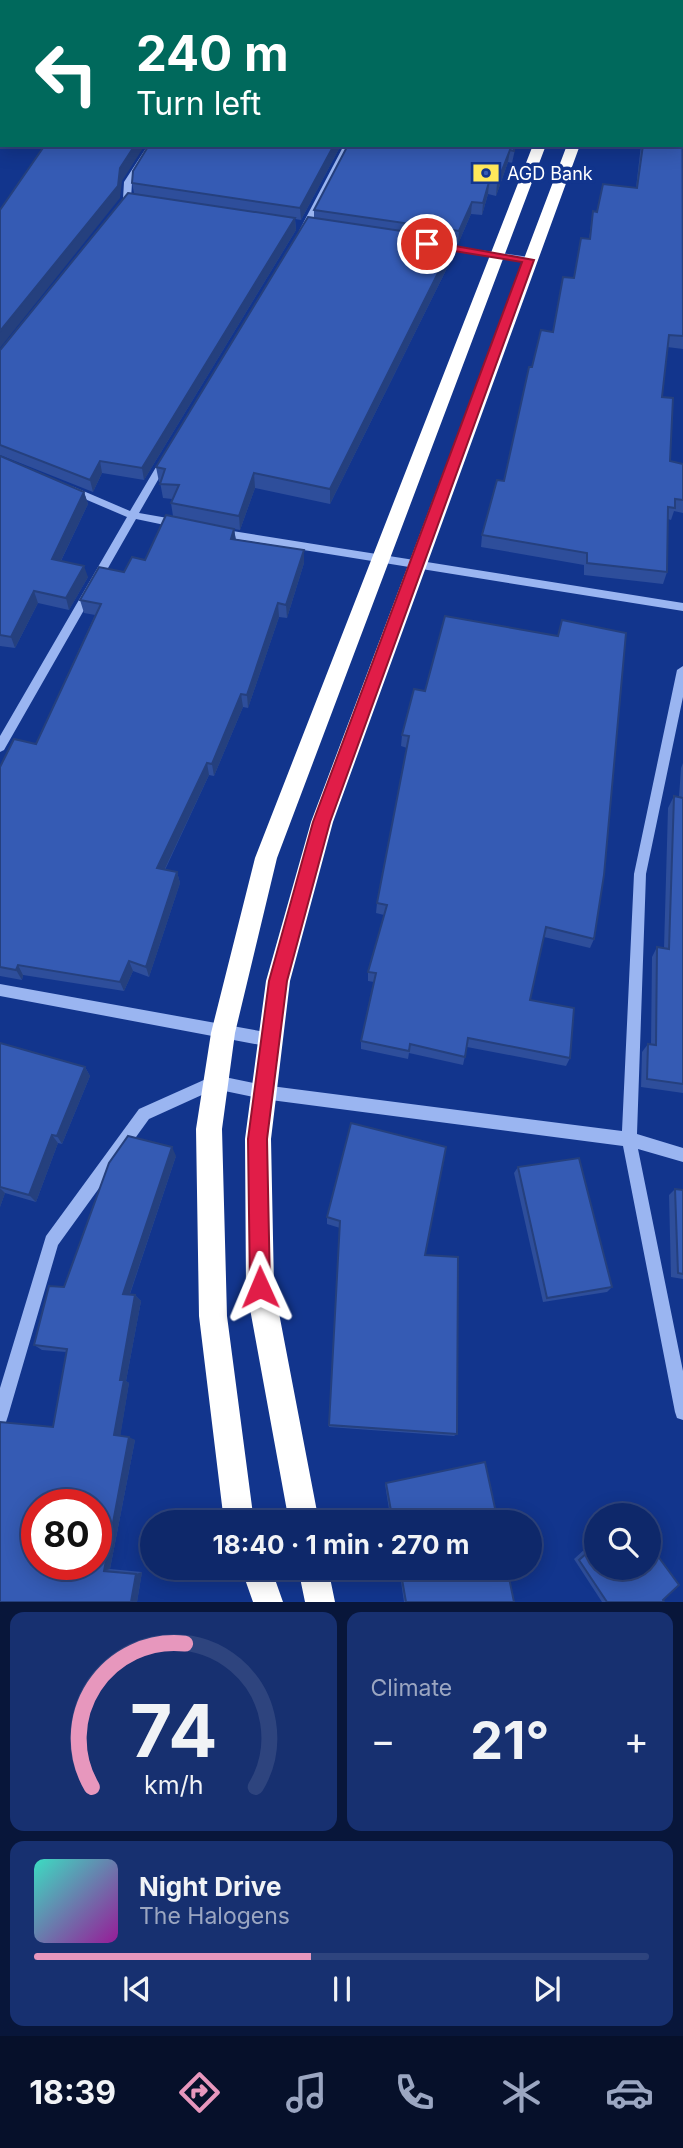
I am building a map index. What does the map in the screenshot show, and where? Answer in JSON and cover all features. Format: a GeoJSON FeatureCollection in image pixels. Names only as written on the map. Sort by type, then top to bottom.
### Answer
{"type":"FeatureCollection","features":[{"type":"Feature","properties":{"kind":"highway"},"geometry":{"type":"LineString","coordinates":[[237,1510],[213,1316],[209,1129],[223,1034],[266,858],[539,147]]}},
{"type":"Feature","properties":{"kind":"highway"},"geometry":{"type":"LineString","coordinates":[[302,1510],[260,1287],[258,1139],[278,981],[321,822],[528,260],[573,147]]}},
{"type":"Feature","properties":{"kind":"highway"},"geometry":{"type":"LineString","coordinates":[[260,1580],[268,1602]]}},
{"type":"Feature","properties":{"kind":"highway"},"geometry":{"type":"LineString","coordinates":[[315,1580],[320,1602]]}},
{"type":"Feature","properties":{"kind":"street"},"geometry":{"type":"LineString","coordinates":[[110,220],[127,199],[128,182],[151,147]]}},
{"type":"Feature","properties":{"kind":"street"},"geometry":{"type":"LineString","coordinates":[[299,237],[347,147]]}},
{"type":"Feature","properties":{"kind":"street"},"geometry":{"type":"LineString","coordinates":[[127,199],[141,201]]}},
{"type":"Feature","properties":{"kind":"street"},"geometry":{"type":"LineString","coordinates":[[292,224],[318,228]]}},
{"type":"Feature","properties":{"kind":"street"},"geometry":{"type":"LineString","coordinates":[[435,245],[528,260]]}},
{"type":"Feature","properties":{"kind":"street"},"geometry":{"type":"LineString","coordinates":[[0,747],[173,445]]}},
{"type":"Feature","properties":{"kind":"street"},"geometry":{"type":"LineString","coordinates":[[60,485],[131,515],[195,528]]}},
{"type":"Feature","properties":{"kind":"street"},"geometry":{"type":"LineString","coordinates":[[208,530],[272,543],[382,558],[683,607]]}},
{"type":"Feature","properties":{"kind":"street"},"geometry":{"type":"LineString","coordinates":[[683,670],[640,874],[629,1139],[683,1412]]}},
{"type":"Feature","properties":{"kind":"street"},"geometry":{"type":"LineString","coordinates":[[0,990],[223,1034],[271,1040]]}},
{"type":"Feature","properties":{"kind":"street"},"geometry":{"type":"LineString","coordinates":[[0,1416],[51,1241],[144,1114],[215,1082],[263,1092],[629,1139],[683,1155]]}},
{"type":"Feature","properties":{"kind":"building"},"geometry":{"type":"Polygon","coordinates":[[[44,147],[134,147],[120,168],[118,186],[0,331],[0,210],[44,147]]]}},
{"type":"Feature","properties":{"kind":"building"},"geometry":{"type":"Polygon","coordinates":[[[148,147],[333,147],[300,208],[132,183],[133,171],[148,147]]]}},
{"type":"Feature","properties":{"kind":"building"},"geometry":{"type":"Polygon","coordinates":[[[347,147],[515,147],[514,151],[510,150],[497,183],[489,182],[483,203],[472,202],[459,231],[314,210],[347,147]]]}},
{"type":"Feature","properties":{"kind":"building"},"geometry":{"type":"Polygon","coordinates":[[[643,147],[682,147],[683,336],[669,335],[662,397],[673,398],[670,461],[683,464],[683,500],[675,499],[675,508],[668,507],[667,572],[587,563],[587,553],[482,535],[497,480],[504,481],[529,367],[532,367],[541,330],[553,332],[563,277],[574,278],[581,238],[590,239],[593,211],[597,212],[603,184],[637,188],[643,147]]]}},
{"type":"Feature","properties":{"kind":"building"},"geometry":{"type":"Polygon","coordinates":[[[128,193],[295,218],[142,468],[100,461],[90,480],[0,445],[0,350],[128,193]]]}},
{"type":"Feature","properties":{"kind":"building"},"geometry":{"type":"Polygon","coordinates":[[[308,217],[455,239],[330,489],[254,473],[239,516],[171,503],[179,485],[160,484],[165,469],[156,467],[308,217]]]}},
{"type":"Feature","properties":{"kind":"building"},"geometry":{"type":"Polygon","coordinates":[[[0,456],[84,492],[52,559],[84,566],[66,598],[34,591],[11,637],[0,635],[0,456]]]}},
{"type":"Feature","properties":{"kind":"building"},"geometry":{"type":"Polygon","coordinates":[[[166,515],[234,529],[231,539],[304,550],[286,605],[278,603],[247,695],[241,694],[212,764],[207,763],[157,868],[177,872],[146,967],[129,961],[120,982],[18,965],[16,970],[0,967],[0,767],[14,739],[36,744],[101,604],[80,600],[99,567],[124,572],[132,557],[145,560],[166,515]]]}},
{"type":"Feature","properties":{"kind":"building"},"geometry":{"type":"Polygon","coordinates":[[[445,616],[558,636],[562,620],[626,633],[604,875],[594,939],[546,927],[530,1000],[574,1008],[570,1058],[468,1038],[465,1057],[410,1044],[409,1051],[361,1041],[376,973],[368,972],[387,905],[377,903],[409,736],[402,735],[414,689],[425,691],[445,616]]]}},
{"type":"Feature","properties":{"kind":"building"},"geometry":{"type":"Polygon","coordinates":[[[674,796],[683,798],[683,1084],[647,1079],[648,1044],[656,1045],[657,947],[669,949],[674,796]]]}},
{"type":"Feature","properties":{"kind":"building"},"geometry":{"type":"Polygon","coordinates":[[[0,1043],[85,1067],[57,1136],[52,1135],[29,1195],[0,1187],[0,1043]]]}},
{"type":"Feature","properties":{"kind":"building"},"geometry":{"type":"Polygon","coordinates":[[[351,1123],[446,1147],[425,1255],[458,1257],[457,1434],[329,1425],[340,1221],[327,1217],[351,1123]]]}},
{"type":"Feature","properties":{"kind":"building"},"geometry":{"type":"Polygon","coordinates":[[[128,1136],[172,1147],[123,1294],[135,1295],[120,1380],[124,1380],[114,1435],[129,1437],[112,1528],[112,1489],[21,1489],[21,1580],[112,1580],[112,1572],[136,1574],[131,1602],[0,1602],[0,1422],[53,1427],[67,1349],[34,1345],[49,1286],[64,1287],[109,1163],[128,1136]]]}},
{"type":"Feature","properties":{"kind":"building"},"geometry":{"type":"Polygon","coordinates":[[[579,1158],[612,1287],[547,1298],[518,1167],[579,1158]]]}},
{"type":"Feature","properties":{"kind":"building"},"geometry":{"type":"Polygon","coordinates":[[[675,1189],[683,1190],[683,1274],[678,1273],[675,1189]]]}},
{"type":"Feature","properties":{"kind":"building"},"geometry":{"type":"Polygon","coordinates":[[[485,1462],[495,1510],[391,1510],[386,1483],[485,1462]]]}},
{"type":"Feature","properties":{"kind":"building"},"geometry":{"type":"Polygon","coordinates":[[[661,1560],[679,1585],[664,1602],[607,1602],[592,1580],[661,1580],[661,1560]]]}},
{"type":"Feature","properties":{"kind":"building"},"geometry":{"type":"Polygon","coordinates":[[[402,1580],[509,1580],[514,1602],[406,1602],[402,1580]]]}},
{"type":"Feature","properties":{"kind":"place","name":"AGD Bank"},"geometry":{"type":"Point","coordinates":[486,173]}},
{"type":"Feature","properties":{"kind":"route"},"geometry":{"type":"LineString","coordinates":[[260,1287],[258,1139],[278,981],[321,822],[528,260],[427,244]]}}]}
